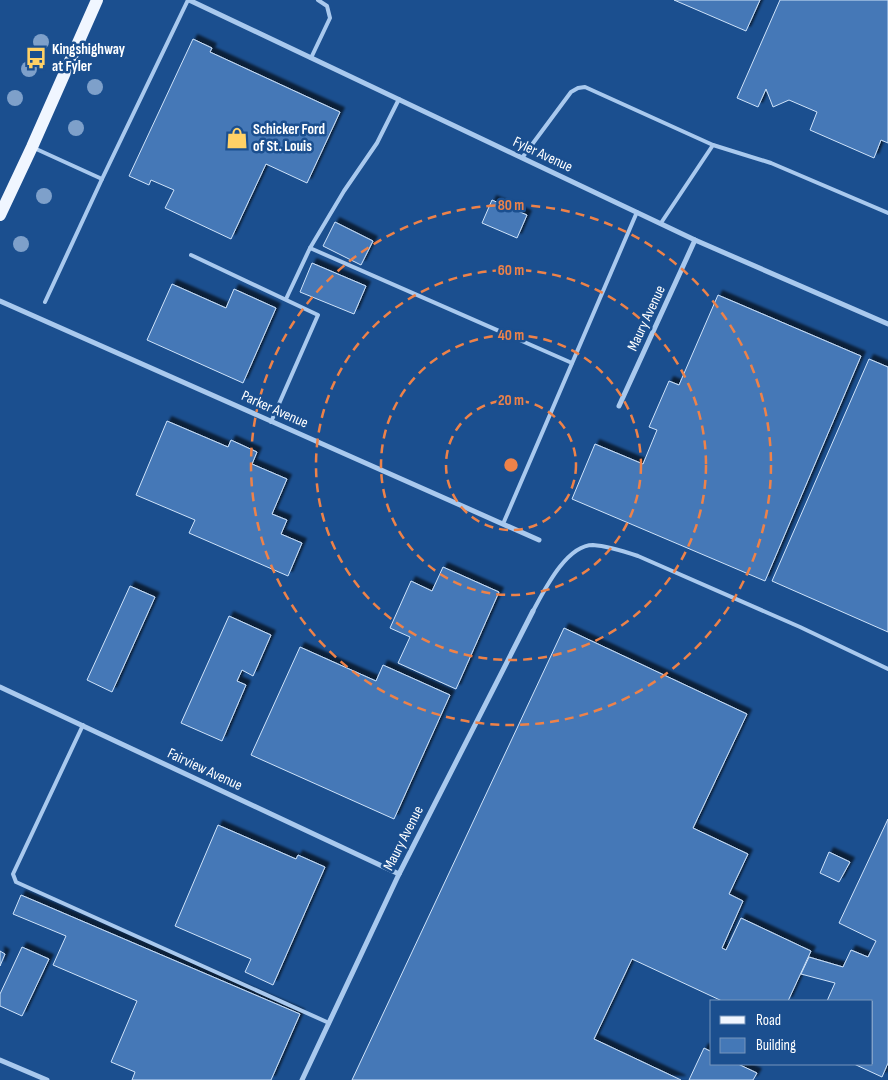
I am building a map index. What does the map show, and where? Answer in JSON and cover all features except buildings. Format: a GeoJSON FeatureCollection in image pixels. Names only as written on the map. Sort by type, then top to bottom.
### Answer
{"type":"FeatureCollection","features":[{"type":"Feature","properties":{"kind":"main road"},"geometry":{"type":"LineString","coordinates":[[0,215],[96,1]]}},
{"type":"Feature","properties":{"kind":"street","name":"Fyler Avenue"},"geometry":{"type":"LineString","coordinates":[[188,0],[661,224],[888,324]]}},
{"type":"Feature","properties":{"kind":"street","name":"Maury Avenue"},"geometry":{"type":"LineString","coordinates":[[619,406],[696,240]]}},
{"type":"Feature","properties":{"kind":"street","name":"Parker Avenue"},"geometry":{"type":"LineString","coordinates":[[0,301],[539,540]]}},
{"type":"Feature","properties":{"kind":"street","name":"Maury Avenue"},"geometry":{"type":"LineString","coordinates":[[302,1080],[399,874],[533,611]]}},
{"type":"Feature","properties":{"kind":"street","name":"Fairview Avenue"},"geometry":{"type":"LineString","coordinates":[[0,687],[399,874]]}},
{"type":"Feature","properties":{"kind":"street"},"geometry":{"type":"LineString","coordinates":[[0,1060],[47,1080]]}},
{"type":"Feature","properties":{"kind":"lane"},"geometry":{"type":"LineString","coordinates":[[45,302],[188,0]]}},
{"type":"Feature","properties":{"kind":"lane"},"geometry":{"type":"LineString","coordinates":[[311,58],[330,18],[327,6],[318,0]]}},
{"type":"Feature","properties":{"kind":"lane"},"geometry":{"type":"LineString","coordinates":[[522,158],[571,92],[585,87],[713,145],[772,164],[888,213]]}},
{"type":"Feature","properties":{"kind":"lane"},"geometry":{"type":"LineString","coordinates":[[286,299],[310,248],[344,191],[377,143],[399,99]]}},
{"type":"Feature","properties":{"kind":"lane"},"geometry":{"type":"LineString","coordinates":[[661,224],[713,145]]}},
{"type":"Feature","properties":{"kind":"lane"},"geometry":{"type":"LineString","coordinates":[[32,147],[102,179]]}},
{"type":"Feature","properties":{"kind":"lane"},"geometry":{"type":"LineString","coordinates":[[502,524],[637,212]]}},
{"type":"Feature","properties":{"kind":"lane"},"geometry":{"type":"LineString","coordinates":[[310,248],[572,363]]}},
{"type":"Feature","properties":{"kind":"lane"},"geometry":{"type":"LineString","coordinates":[[192,255],[318,315],[271,422]]}},
{"type":"Feature","properties":{"kind":"lane"},"geometry":{"type":"LineString","coordinates":[[533,611],[553,576],[576,551],[590,545],[610,547],[638,556],[888,669]]}},
{"type":"Feature","properties":{"kind":"lane"},"geometry":{"type":"LineString","coordinates":[[83,726],[13,874],[16,882],[329,1023]]}},
{"type":"Feature","properties":{"kind":"place","name":"Kingshighway at Fyler"},"geometry":{"type":"Point","coordinates":[36,58]}},
{"type":"Feature","properties":{"kind":"place","name":"Schicker Ford of St. Louis"},"geometry":{"type":"Point","coordinates":[237,138]}}]}
